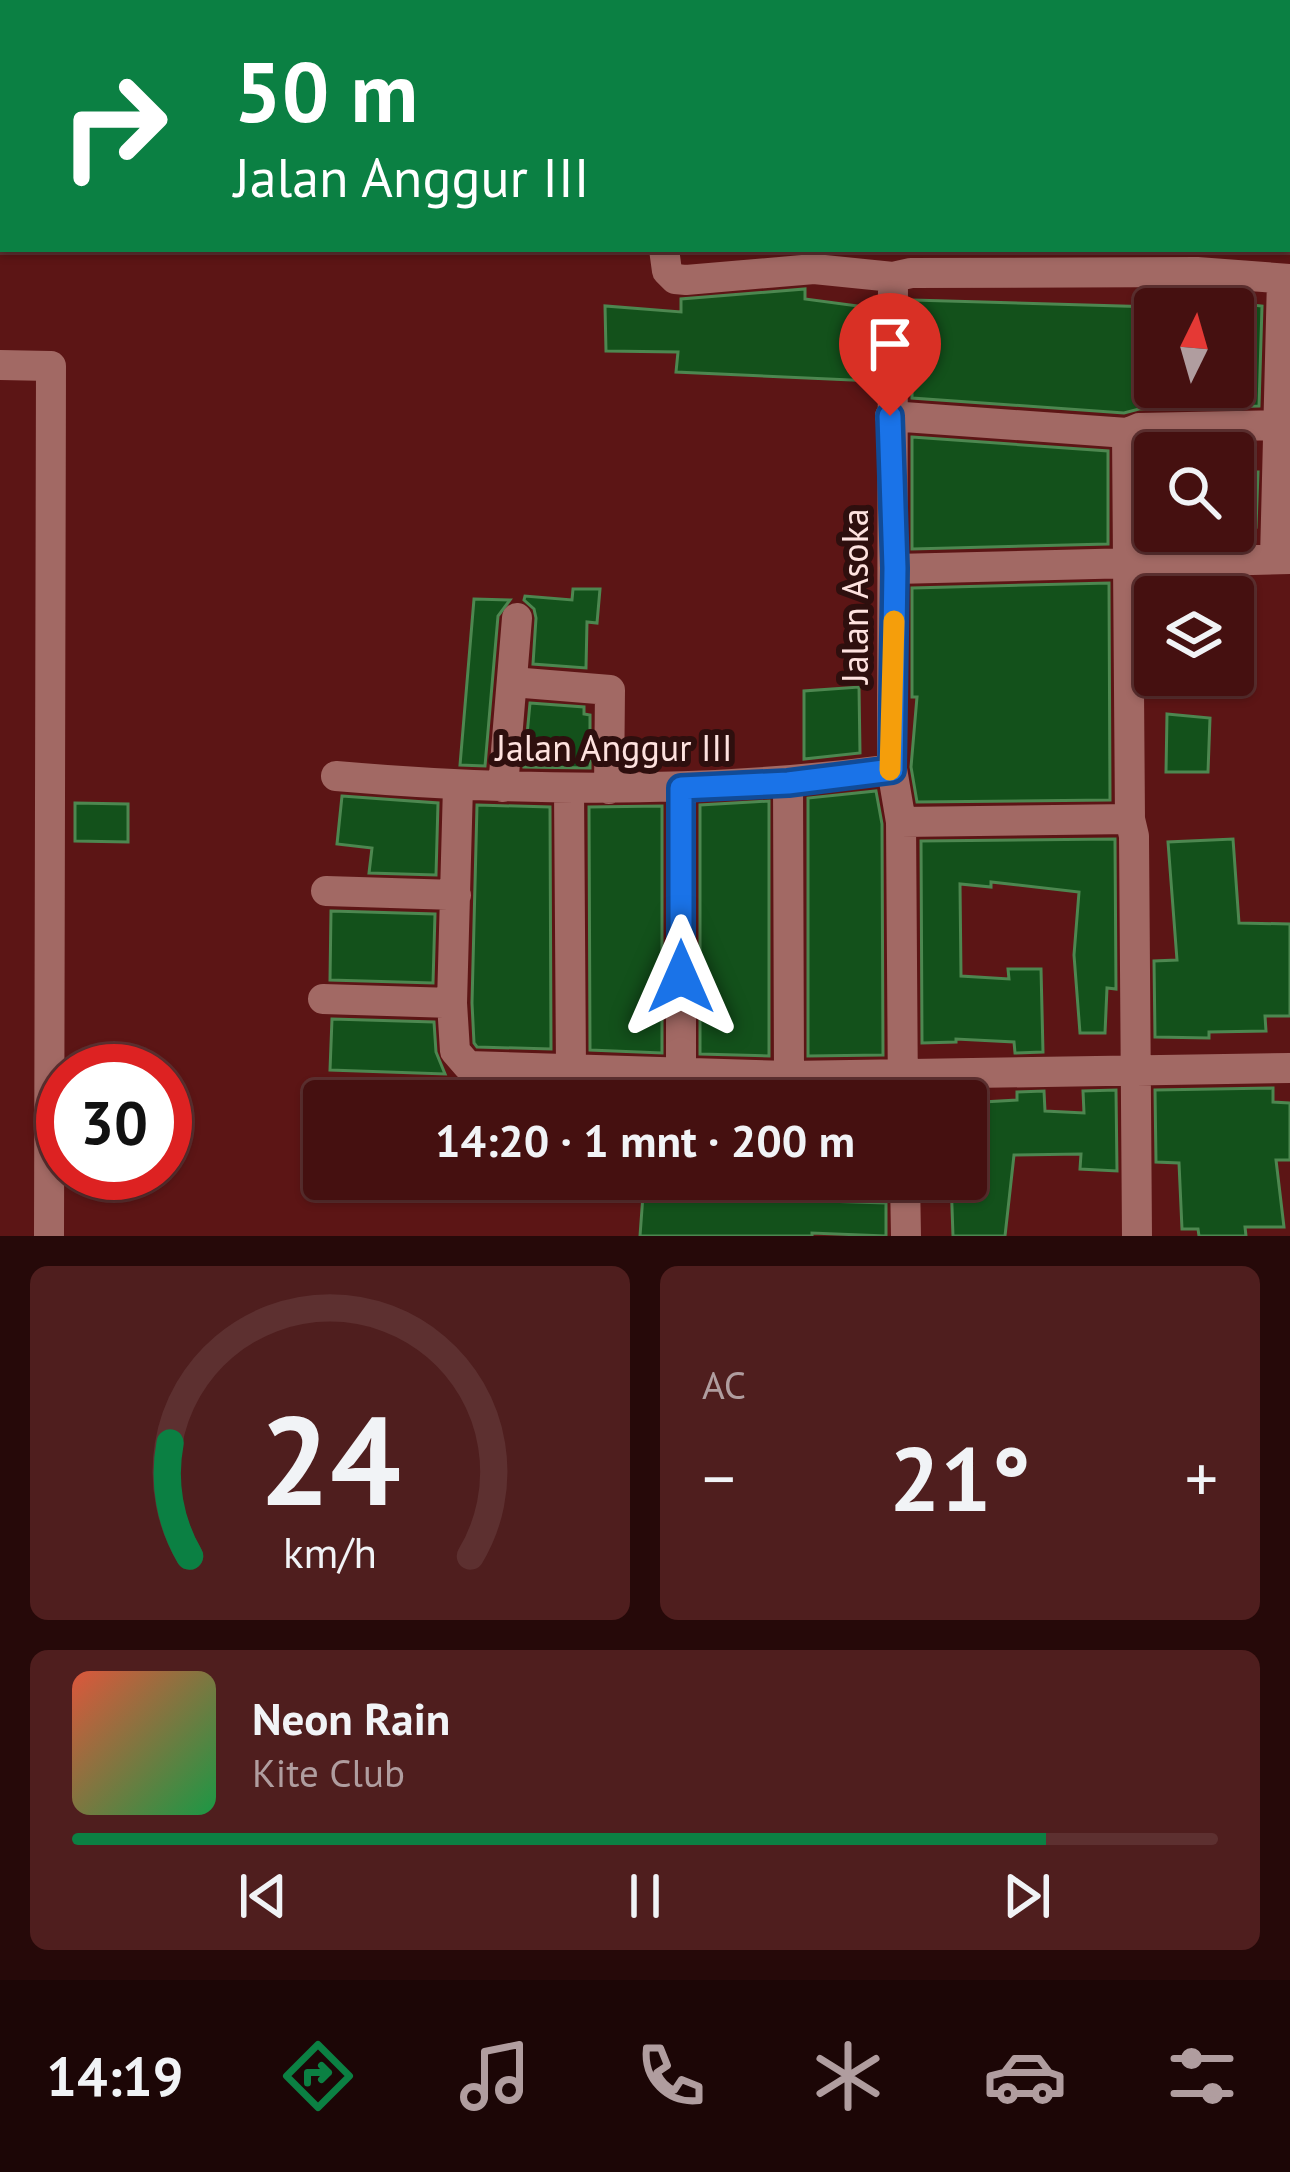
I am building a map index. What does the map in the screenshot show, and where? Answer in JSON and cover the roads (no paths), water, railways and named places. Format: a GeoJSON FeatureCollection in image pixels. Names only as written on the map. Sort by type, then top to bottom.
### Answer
{"type":"FeatureCollection","features":[{"type":"Feature","properties":{"kind":"street"},"geometry":{"type":"LineString","coordinates":[[664,252],[667,271],[675,279],[686,280],[814,259],[893,278],[1197,260],[1286,279],[1279,425],[1282,558],[895,568]]}},
{"type":"Feature","properties":{"kind":"street","name":"Jalan Asoka"},"geometry":{"type":"LineString","coordinates":[[893,278],[892,770],[901,822],[903,1080]]}},
{"type":"Feature","properties":{"kind":"street"},"geometry":{"type":"LineString","coordinates":[[0,364],[51,366],[50,1236]]}},
{"type":"Feature","properties":{"kind":"street"},"geometry":{"type":"LineString","coordinates":[[890,416],[1127,433],[1139,428],[1279,425]]}},
{"type":"Feature","properties":{"kind":"street"},"geometry":{"type":"LineString","coordinates":[[1127,433],[1137,1236]]}},
{"type":"Feature","properties":{"kind":"street"},"geometry":{"type":"LineString","coordinates":[[502,787],[517,618]]}},
{"type":"Feature","properties":{"kind":"street"},"geometry":{"type":"LineString","coordinates":[[512,682],[610,690],[609,789]]}},
{"type":"Feature","properties":{"kind":"street","name":"Jalan Anggur III"},"geometry":{"type":"LineString","coordinates":[[336,776],[458,786],[609,789],[788,783],[892,770]]}},
{"type":"Feature","properties":{"kind":"street"},"geometry":{"type":"LineString","coordinates":[[788,783],[789,1076]]}},
{"type":"Feature","properties":{"kind":"street"},"geometry":{"type":"LineString","coordinates":[[458,786],[452,1003],[455,1051],[468,1066],[827,1080]]}},
{"type":"Feature","properties":{"kind":"street"},"geometry":{"type":"LineString","coordinates":[[681,788],[681,1072]]}},
{"type":"Feature","properties":{"kind":"street"},"geometry":{"type":"LineString","coordinates":[[569,789],[571,1068]]}},
{"type":"Feature","properties":{"kind":"street"},"geometry":{"type":"LineString","coordinates":[[901,822],[1130,819]]}},
{"type":"Feature","properties":{"kind":"street"},"geometry":{"type":"LineString","coordinates":[[326,891],[456,895]]}},
{"type":"Feature","properties":{"kind":"street"},"geometry":{"type":"LineString","coordinates":[[323,999],[452,1003]]}},
{"type":"Feature","properties":{"kind":"street"},"geometry":{"type":"LineString","coordinates":[[987,1081],[1134,1069],[1290,1068]]}},
{"type":"Feature","properties":{"kind":"street"},"geometry":{"type":"LineString","coordinates":[[906,1200],[906,1236]]}}]}
